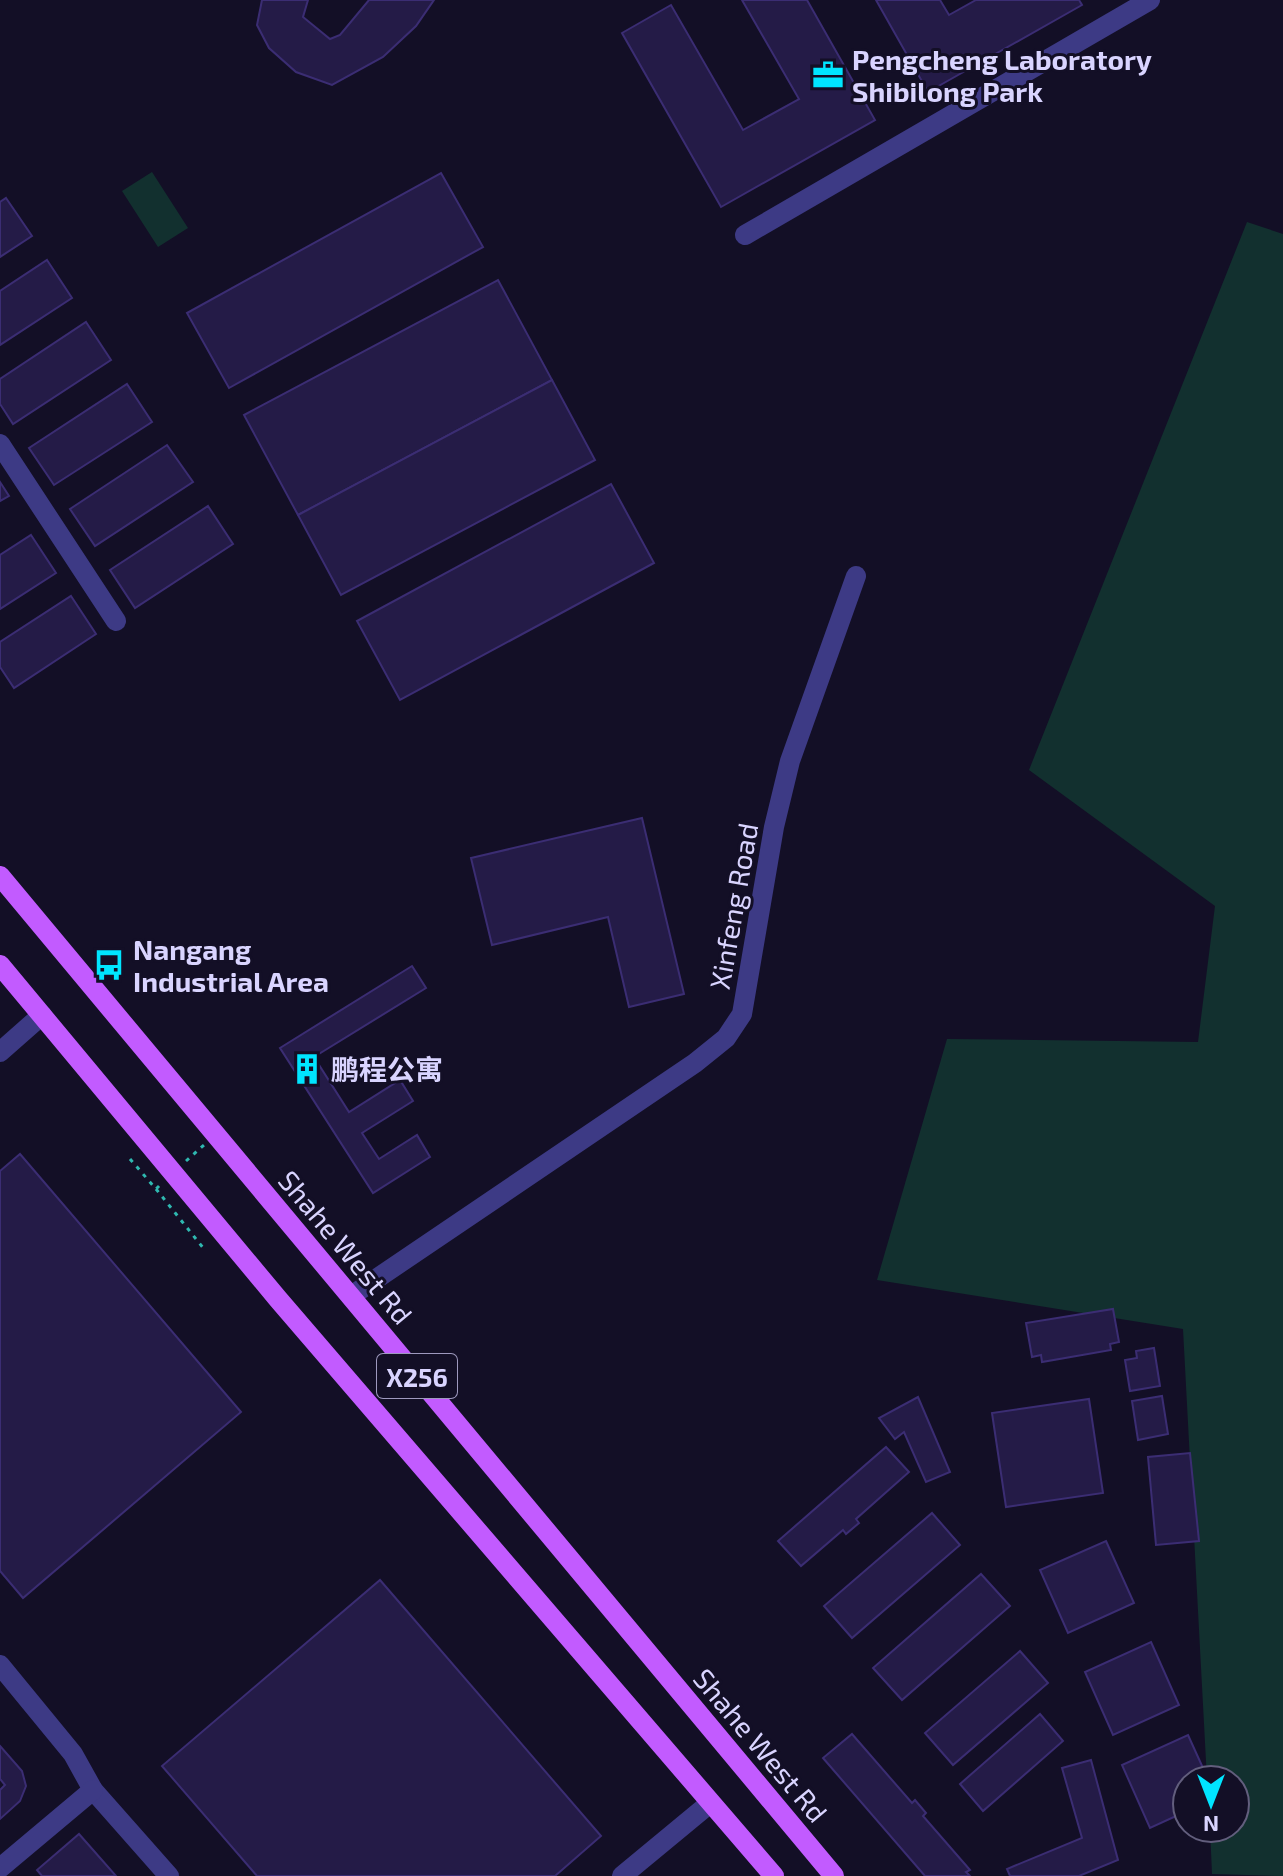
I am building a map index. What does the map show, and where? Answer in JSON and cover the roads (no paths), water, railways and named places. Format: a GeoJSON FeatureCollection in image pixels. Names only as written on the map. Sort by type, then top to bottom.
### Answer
{"type":"FeatureCollection","features":[{"type":"Feature","properties":{"kind":"main road","name":"Shahe West Rd"},"geometry":{"type":"LineString","coordinates":[[0,876],[834,1876]]}},
{"type":"Feature","properties":{"kind":"main road","name":"X256"},"geometry":{"type":"LineString","coordinates":[[0,965],[709,1804],[774,1876]]}},
{"type":"Feature","properties":{"kind":"street"},"geometry":{"type":"LineString","coordinates":[[745,235],[1150,0]]}},
{"type":"Feature","properties":{"kind":"street"},"geometry":{"type":"LineString","coordinates":[[0,444],[116,621]]}},
{"type":"Feature","properties":{"kind":"street","name":"Xinfeng Road"},"geometry":{"type":"LineString","coordinates":[[351,1296],[695,1063],[726,1038],[742,1014],[774,827],[790,761],[856,576]]}},
{"type":"Feature","properties":{"kind":"street"},"geometry":{"type":"LineString","coordinates":[[0,1052],[42,1015]]}},
{"type":"Feature","properties":{"kind":"street"},"geometry":{"type":"LineString","coordinates":[[0,1665],[73,1754],[93,1790],[169,1876]]}},
{"type":"Feature","properties":{"kind":"street"},"geometry":{"type":"LineString","coordinates":[[0,1868],[93,1790]]}},
{"type":"Feature","properties":{"kind":"street"},"geometry":{"type":"LineString","coordinates":[[622,1876],[709,1804]]}},
{"type":"Feature","properties":{"kind":"place","name":"Pengcheng Laboratory Shibilong Park"},"geometry":{"type":"Point","coordinates":[828,75]}},
{"type":"Feature","properties":{"kind":"place","name":"Nangang Industrial Area"},"geometry":{"type":"Point","coordinates":[109,965]}},
{"type":"Feature","properties":{"kind":"place","name":"鹏程公寓"},"geometry":{"type":"Point","coordinates":[307,1069]}}]}
